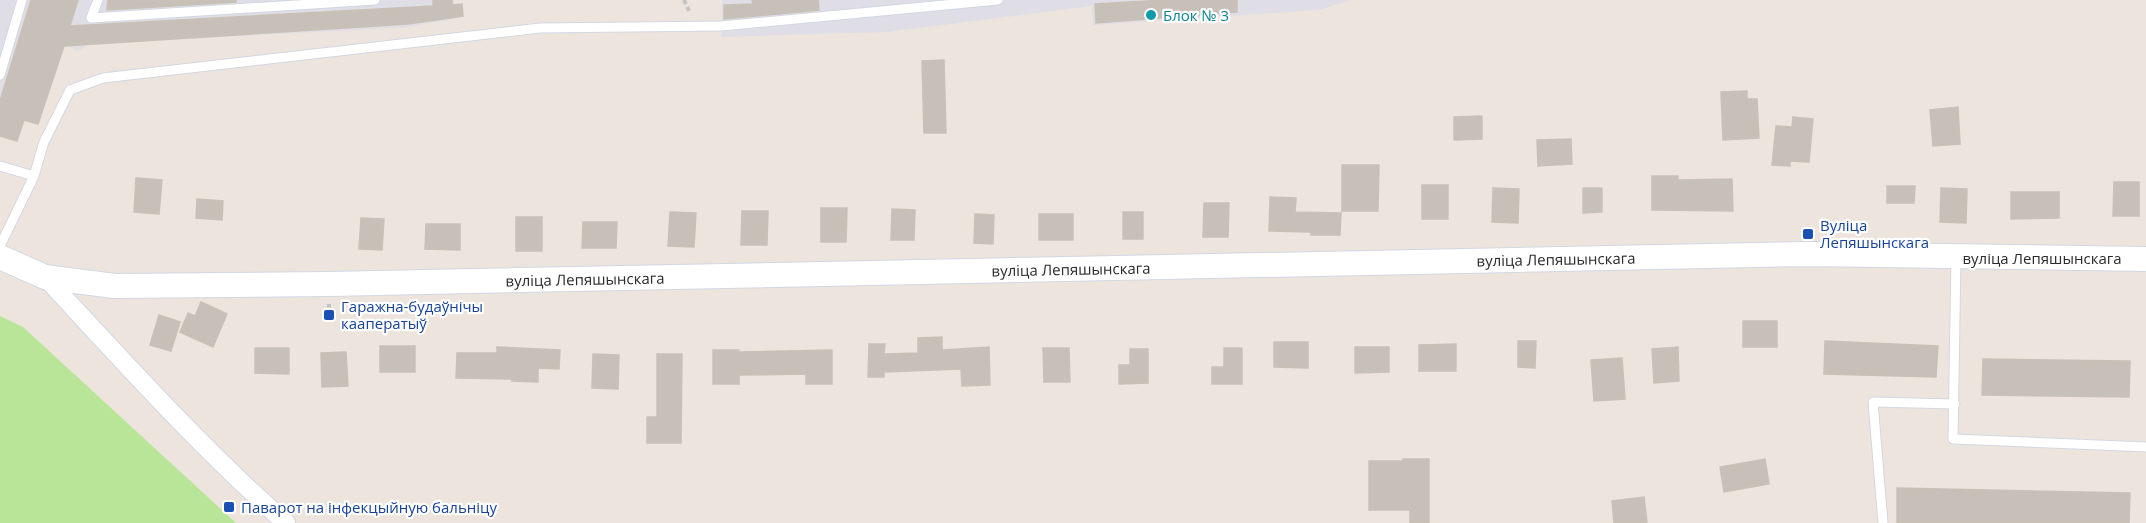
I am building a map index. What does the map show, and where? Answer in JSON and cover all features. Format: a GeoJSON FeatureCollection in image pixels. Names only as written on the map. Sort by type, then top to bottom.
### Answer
{"type":"FeatureCollection","features":[{"type":"Feature","properties":{"kind":"street","name":"вуліца Лепяшынскага"},"geometry":{"type":"LineString","coordinates":[[0,256],[45,277],[114,286],[329,284],[1796,254],[2146,259]]}},
{"type":"Feature","properties":{"kind":"street"},"geometry":{"type":"LineString","coordinates":[[45,277],[130,369],[248,489],[286,523]]}},
{"type":"Feature","properties":{"kind":"lane"},"geometry":{"type":"LineString","coordinates":[[0,75],[22,0]]}},
{"type":"Feature","properties":{"kind":"lane"},"geometry":{"type":"LineString","coordinates":[[98,0],[91,18],[375,0]]}},
{"type":"Feature","properties":{"kind":"lane"},"geometry":{"type":"LineString","coordinates":[[0,246],[34,176],[44,142],[70,90],[104,78],[540,28],[721,26],[999,0]]}},
{"type":"Feature","properties":{"kind":"lane"},"geometry":{"type":"LineString","coordinates":[[0,166],[34,176]]}},
{"type":"Feature","properties":{"kind":"lane"},"geometry":{"type":"LineString","coordinates":[[1956,258],[1953,439],[2146,447]]}},
{"type":"Feature","properties":{"kind":"lane"},"geometry":{"type":"LineString","coordinates":[[1883,523],[1873,402],[1955,404]]}},
{"type":"Feature","properties":{"kind":"shaded area"},"geometry":{"type":"Polygon","coordinates":[[[0,0],[454,0],[454,19],[409,27],[90,44],[78,51],[65,45],[38,124],[24,121],[17,141],[0,136],[0,0]]]}},
{"type":"Feature","properties":{"kind":"shaded area"},"geometry":{"type":"Polygon","coordinates":[[[722,0],[1352,0],[1319,10],[1093,25],[1092,6],[888,32],[721,37],[722,0]]]}},
{"type":"Feature","properties":{"kind":"green space"},"geometry":{"type":"Polygon","coordinates":[[[0,316],[23,327],[236,523],[0,523],[0,316]]]}},
{"type":"Feature","properties":{"kind":"building"},"geometry":{"type":"Polygon","coordinates":[[[31,0],[78,0],[70,26],[433,6],[433,0],[452,0],[452,5],[462,4],[463,16],[408,24],[64,46],[38,124],[24,120],[17,141],[0,136],[0,101],[31,0]]]}},
{"type":"Feature","properties":{"kind":"building"},"geometry":{"type":"Polygon","coordinates":[[[108,0],[236,0],[236,2],[107,10],[108,0]]]}},
{"type":"Feature","properties":{"kind":"building"},"geometry":{"type":"Polygon","coordinates":[[[752,0],[818,0],[819,10],[724,19],[724,5],[753,4],[752,0]]]}},
{"type":"Feature","properties":{"kind":"building","name":"Блок № 3"},"geometry":{"type":"Polygon","coordinates":[[[1165,0],[1237,0],[1237,12],[1096,23],[1095,4],[1165,0]]]}},
{"type":"Feature","properties":{"kind":"building"},"geometry":{"type":"Polygon","coordinates":[[[944,60],[946,133],[924,133],[922,61],[944,60]]]}},
{"type":"Feature","properties":{"kind":"building"},"geometry":{"type":"Polygon","coordinates":[[[1747,91],[1747,99],[1757,99],[1759,138],[1723,140],[1721,92],[1747,91]]]}},
{"type":"Feature","properties":{"kind":"building"},"geometry":{"type":"Polygon","coordinates":[[[1958,107],[1960,144],[1933,146],[1930,110],[1958,107]]]}},
{"type":"Feature","properties":{"kind":"building"},"geometry":{"type":"Polygon","coordinates":[[[1482,116],[1482,139],[1454,140],[1454,117],[1482,116]]]}},
{"type":"Feature","properties":{"kind":"building"},"geometry":{"type":"Polygon","coordinates":[[[1793,117],[1813,119],[1809,162],[1790,161],[1790,166],[1772,165],[1776,126],[1792,127],[1793,117]]]}},
{"type":"Feature","properties":{"kind":"building"},"geometry":{"type":"Polygon","coordinates":[[[1571,139],[1572,164],[1538,166],[1537,140],[1571,139]]]}},
{"type":"Feature","properties":{"kind":"building"},"geometry":{"type":"Polygon","coordinates":[[[1342,165],[1379,165],[1378,211],[1342,211],[1342,165]]]}},
{"type":"Feature","properties":{"kind":"building"},"geometry":{"type":"Polygon","coordinates":[[[1652,176],[1678,176],[1678,180],[1732,179],[1733,211],[1652,210],[1652,176]]]}},
{"type":"Feature","properties":{"kind":"building"},"geometry":{"type":"Polygon","coordinates":[[[136,178],[162,180],[159,214],[134,212],[136,178]]]}},
{"type":"Feature","properties":{"kind":"building"},"geometry":{"type":"Polygon","coordinates":[[[2114,182],[2139,182],[2139,216],[2113,216],[2114,182]]]}},
{"type":"Feature","properties":{"kind":"building"},"geometry":{"type":"Polygon","coordinates":[[[1422,185],[1448,185],[1448,219],[1422,219],[1422,185]]]}},
{"type":"Feature","properties":{"kind":"building"},"geometry":{"type":"Polygon","coordinates":[[[1887,186],[1915,186],[1914,203],[1887,203],[1887,186]]]}},
{"type":"Feature","properties":{"kind":"building"},"geometry":{"type":"Polygon","coordinates":[[[1493,188],[1519,189],[1518,223],[1492,222],[1493,188]]]}},
{"type":"Feature","properties":{"kind":"building"},"geometry":{"type":"Polygon","coordinates":[[[1583,188],[1602,188],[1602,212],[1583,213],[1583,188]]]}},
{"type":"Feature","properties":{"kind":"building"},"geometry":{"type":"Polygon","coordinates":[[[1941,188],[1967,189],[1966,223],[1940,222],[1941,188]]]}},
{"type":"Feature","properties":{"kind":"building"},"geometry":{"type":"Polygon","coordinates":[[[2011,192],[2059,192],[2059,218],[2011,219],[2011,192]]]}},
{"type":"Feature","properties":{"kind":"building"},"geometry":{"type":"Polygon","coordinates":[[[1270,197],[1296,198],[1295,212],[1341,213],[1340,235],[1269,231],[1270,197]]]}},
{"type":"Feature","properties":{"kind":"building"},"geometry":{"type":"Polygon","coordinates":[[[197,199],[223,201],[222,220],[196,218],[197,199]]]}},
{"type":"Feature","properties":{"kind":"building"},"geometry":{"type":"Polygon","coordinates":[[[1204,203],[1229,203],[1228,237],[1203,237],[1204,203]]]}},
{"type":"Feature","properties":{"kind":"building"},"geometry":{"type":"Polygon","coordinates":[[[821,208],[847,208],[846,242],[821,242],[821,208]]]}},
{"type":"Feature","properties":{"kind":"building"},"geometry":{"type":"Polygon","coordinates":[[[892,209],[915,210],[914,240],[891,240],[892,209]]]}},
{"type":"Feature","properties":{"kind":"building"},"geometry":{"type":"Polygon","coordinates":[[[742,211],[768,211],[767,245],[741,245],[742,211]]]}},
{"type":"Feature","properties":{"kind":"building"},"geometry":{"type":"Polygon","coordinates":[[[670,212],[696,213],[694,247],[668,246],[670,212]]]}},
{"type":"Feature","properties":{"kind":"building"},"geometry":{"type":"Polygon","coordinates":[[[1123,212],[1143,212],[1143,239],[1123,239],[1123,212]]]}},
{"type":"Feature","properties":{"kind":"building"},"geometry":{"type":"Polygon","coordinates":[[[975,214],[994,215],[993,244],[974,243],[975,214]]]}},
{"type":"Feature","properties":{"kind":"building"},"geometry":{"type":"Polygon","coordinates":[[[1039,214],[1073,214],[1073,240],[1039,240],[1039,214]]]}},
{"type":"Feature","properties":{"kind":"building"},"geometry":{"type":"Polygon","coordinates":[[[516,217],[542,217],[542,251],[516,251],[516,217]]]}},
{"type":"Feature","properties":{"kind":"building"},"geometry":{"type":"Polygon","coordinates":[[[361,218],[384,219],[382,250],[359,249],[361,218]]]}},
{"type":"Feature","properties":{"kind":"building"},"geometry":{"type":"Polygon","coordinates":[[[583,222],[617,222],[616,248],[582,248],[583,222]]]}},
{"type":"Feature","properties":{"kind":"building"},"geometry":{"type":"Polygon","coordinates":[[[426,224],[460,224],[460,250],[425,249],[426,224]]]}},
{"type":"Feature","properties":{"kind":"building"},"geometry":{"type":"Polygon","coordinates":[[[201,302],[227,314],[213,347],[180,332],[188,313],[195,316],[201,302]]]}},
{"type":"Feature","properties":{"kind":"building"},"geometry":{"type":"Polygon","coordinates":[[[159,315],[180,322],[171,351],[150,345],[159,315]]]}},
{"type":"Feature","properties":{"kind":"building"},"geometry":{"type":"Polygon","coordinates":[[[1743,321],[1777,321],[1777,347],[1743,347],[1743,321]]]}},
{"type":"Feature","properties":{"kind":"building"},"geometry":{"type":"Polygon","coordinates":[[[942,337],[942,350],[989,347],[990,385],[962,386],[961,369],[884,372],[884,377],[868,377],[869,344],[885,344],[884,354],[918,353],[918,338],[942,337]]]}},
{"type":"Feature","properties":{"kind":"building"},"geometry":{"type":"Polygon","coordinates":[[[1518,341],[1536,341],[1535,368],[1518,367],[1518,341]]]}},
{"type":"Feature","properties":{"kind":"building"},"geometry":{"type":"Polygon","coordinates":[[[1825,341],[1938,346],[1936,377],[1824,374],[1825,341]]]}},
{"type":"Feature","properties":{"kind":"building"},"geometry":{"type":"Polygon","coordinates":[[[1274,342],[1308,342],[1308,368],[1274,367],[1274,342]]]}},
{"type":"Feature","properties":{"kind":"building"},"geometry":{"type":"Polygon","coordinates":[[[1456,344],[1456,371],[1419,371],[1419,345],[1456,344]]]}},
{"type":"Feature","properties":{"kind":"building"},"geometry":{"type":"Polygon","coordinates":[[[380,346],[415,346],[415,372],[380,372],[380,346]]]}},
{"type":"Feature","properties":{"kind":"building"},"geometry":{"type":"Polygon","coordinates":[[[497,347],[560,350],[559,369],[538,368],[538,382],[456,378],[457,353],[497,353],[497,347]]]}},
{"type":"Feature","properties":{"kind":"building"},"geometry":{"type":"Polygon","coordinates":[[[1355,347],[1389,347],[1389,372],[1355,373],[1355,347]]]}},
{"type":"Feature","properties":{"kind":"building"},"geometry":{"type":"Polygon","coordinates":[[[1678,347],[1679,381],[1654,383],[1652,349],[1678,347]]]}},
{"type":"Feature","properties":{"kind":"building"},"geometry":{"type":"Polygon","coordinates":[[[255,348],[289,348],[289,374],[255,373],[255,348]]]}},
{"type":"Feature","properties":{"kind":"building"},"geometry":{"type":"Polygon","coordinates":[[[1043,348],[1069,348],[1070,382],[1044,382],[1043,348]]]}},
{"type":"Feature","properties":{"kind":"building"},"geometry":{"type":"Polygon","coordinates":[[[1224,348],[1242,348],[1242,384],[1212,384],[1212,367],[1224,367],[1224,348]]]}},
{"type":"Feature","properties":{"kind":"building"},"geometry":{"type":"Polygon","coordinates":[[[1130,349],[1148,349],[1148,383],[1119,384],[1119,365],[1130,365],[1130,349]]]}},
{"type":"Feature","properties":{"kind":"building"},"geometry":{"type":"Polygon","coordinates":[[[713,350],[739,350],[739,352],[832,350],[832,384],[806,384],[806,374],[739,375],[739,384],[713,384],[713,350]]]}},
{"type":"Feature","properties":{"kind":"building"},"geometry":{"type":"Polygon","coordinates":[[[346,352],[348,386],[322,387],[321,353],[346,352]]]}},
{"type":"Feature","properties":{"kind":"building"},"geometry":{"type":"Polygon","coordinates":[[[593,354],[619,355],[618,389],[592,388],[593,354]]]}},
{"type":"Feature","properties":{"kind":"building"},"geometry":{"type":"Polygon","coordinates":[[[657,354],[682,354],[681,443],[647,443],[647,417],[657,417],[657,354]]]}},
{"type":"Feature","properties":{"kind":"building"},"geometry":{"type":"Polygon","coordinates":[[[1622,358],[1625,399],[1594,401],[1591,360],[1622,358]]]}},
{"type":"Feature","properties":{"kind":"building"},"geometry":{"type":"Polygon","coordinates":[[[1983,359],[2130,361],[2129,397],[1982,395],[1983,359]]]}},
{"type":"Feature","properties":{"kind":"building"},"geometry":{"type":"Polygon","coordinates":[[[1403,459],[1429,459],[1429,523],[1410,523],[1410,510],[1369,510],[1369,461],[1403,461],[1403,459]]]}},
{"type":"Feature","properties":{"kind":"building"},"geometry":{"type":"Polygon","coordinates":[[[1765,459],[1769,484],[1724,492],[1720,467],[1765,459]]]}},
{"type":"Feature","properties":{"kind":"building"},"geometry":{"type":"Polygon","coordinates":[[[1897,488],[2130,493],[2129,523],[1897,523],[1897,488]]]}},
{"type":"Feature","properties":{"kind":"building"},"geometry":{"type":"Polygon","coordinates":[[[1644,497],[1647,523],[1614,523],[1612,501],[1644,497]]]}},
{"type":"Feature","properties":{"kind":"place","name":"Блок № 3"},"geometry":{"type":"Point","coordinates":[1151,15]}},
{"type":"Feature","properties":{"kind":"place","name":"Вуліца Лепяшынскага"},"geometry":{"type":"Point","coordinates":[1808,234]}},
{"type":"Feature","properties":{"kind":"place","name":"Гаражна-будаўнічы кааператыў"},"geometry":{"type":"Point","coordinates":[329,315]}},
{"type":"Feature","properties":{"kind":"place","name":"Паварот на інфекцыйную бальніцу"},"geometry":{"type":"Point","coordinates":[229,507]}}]}
